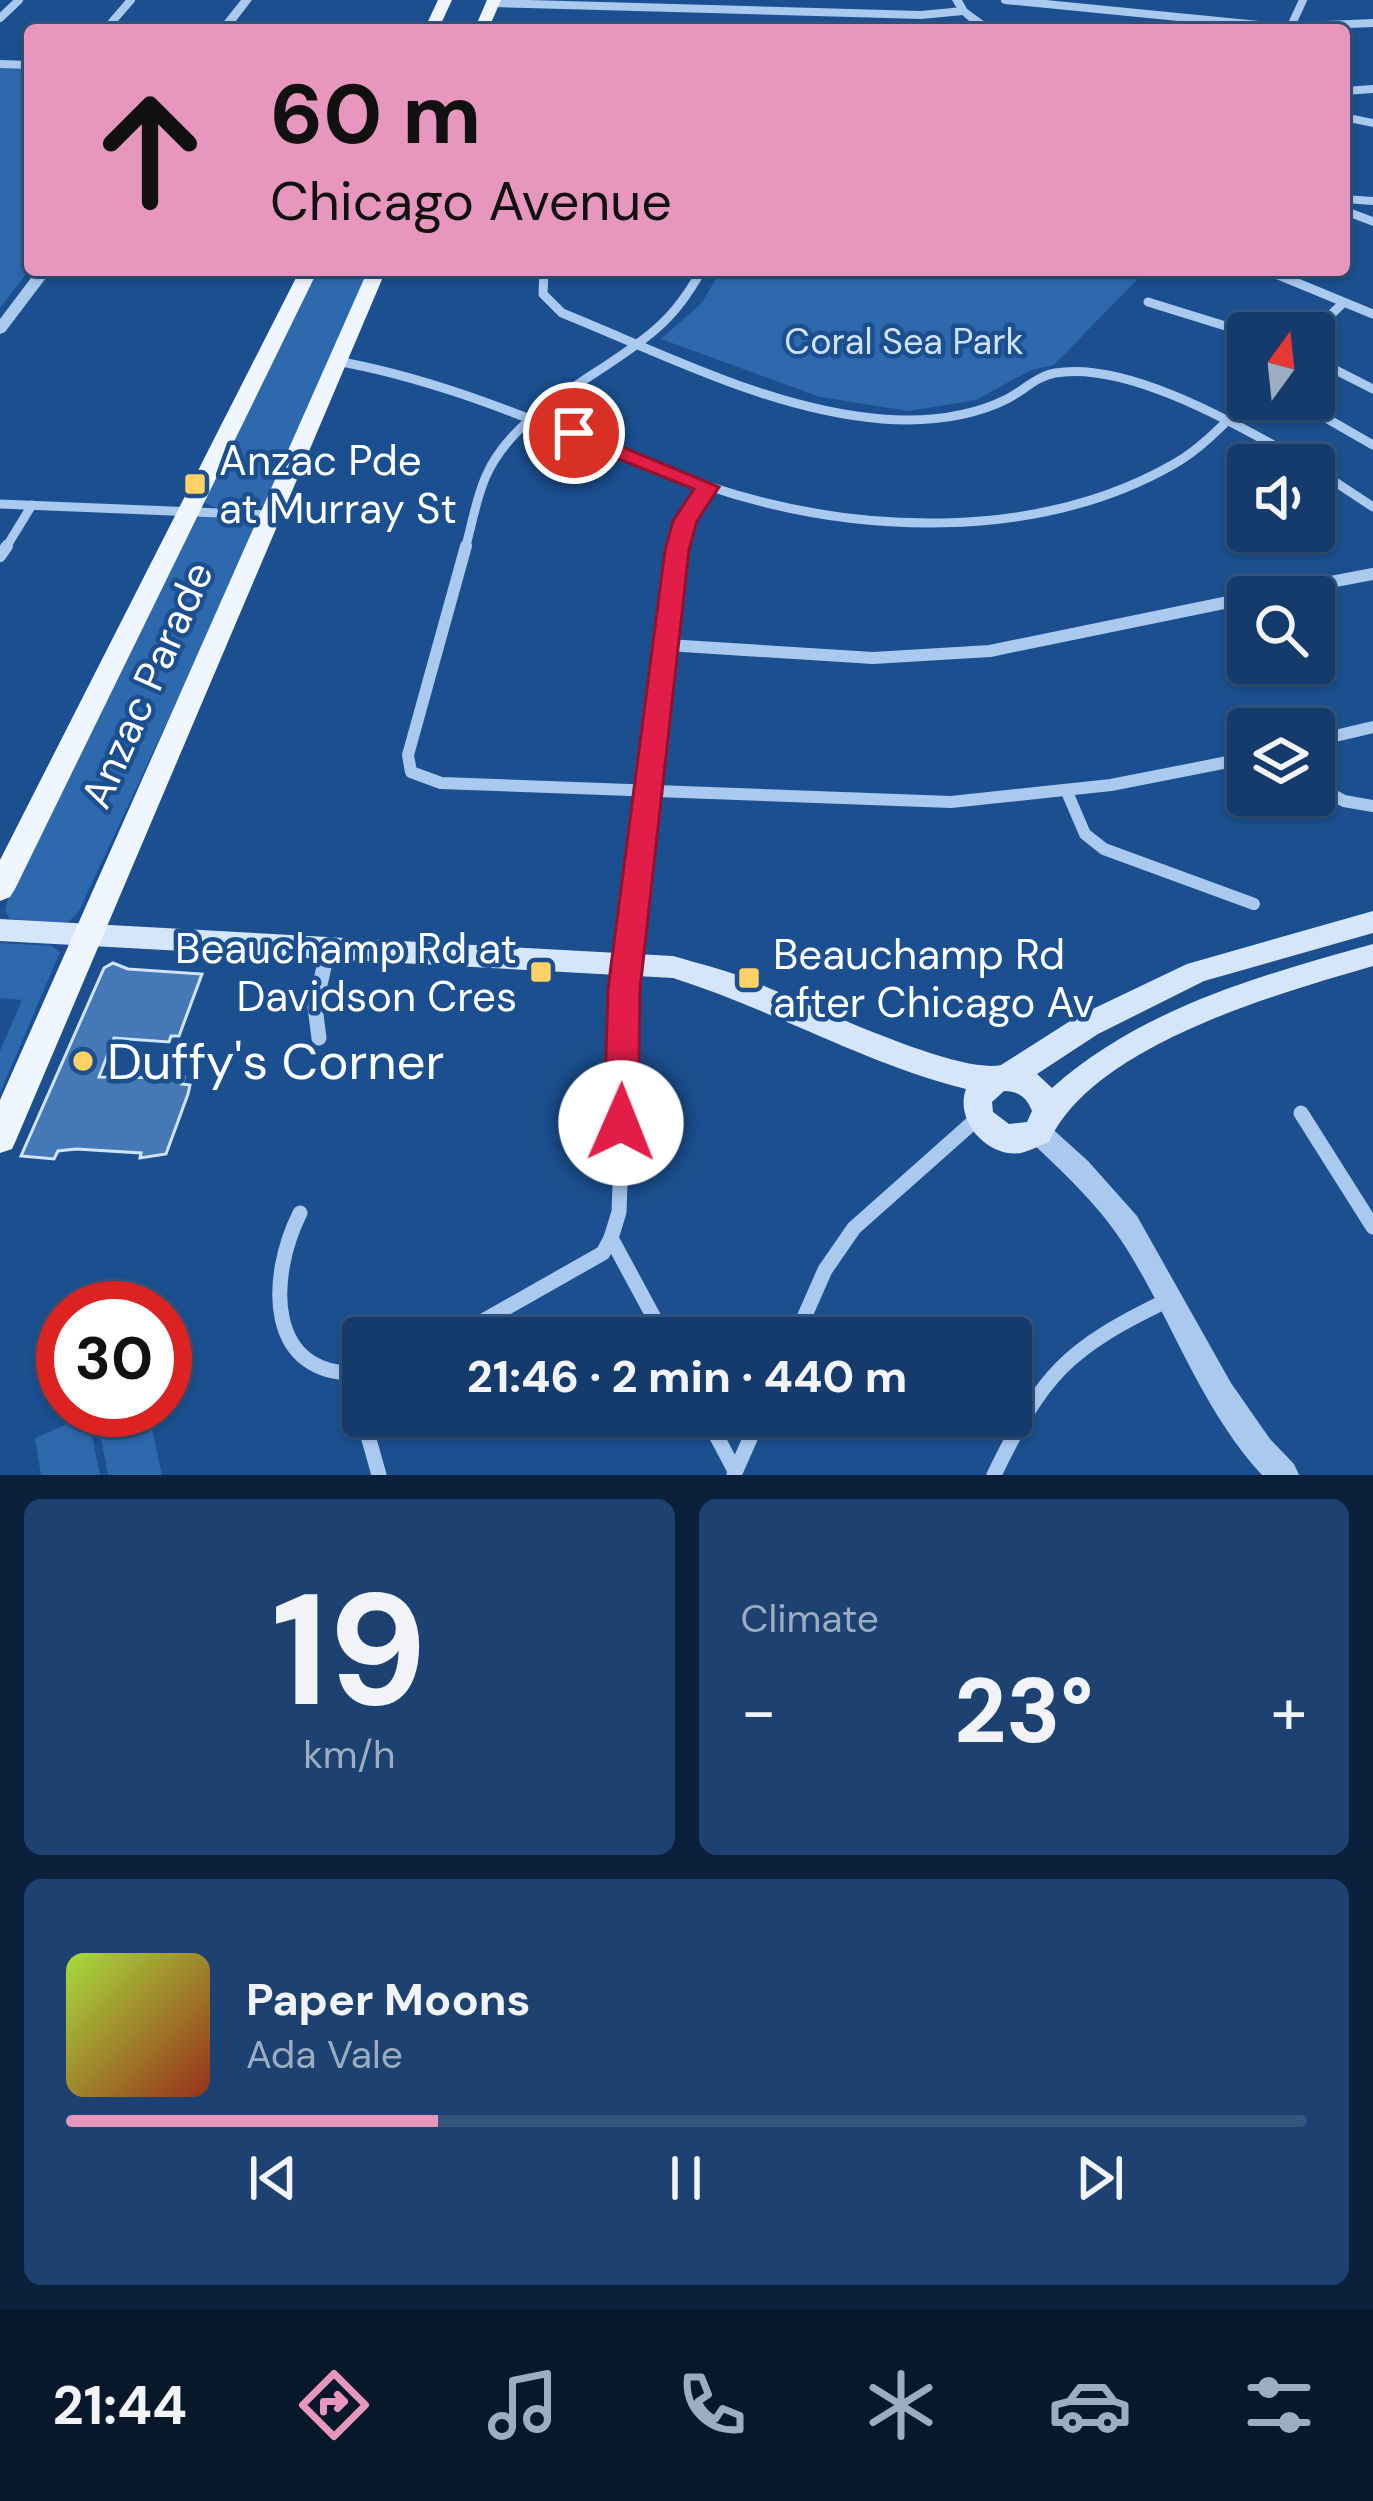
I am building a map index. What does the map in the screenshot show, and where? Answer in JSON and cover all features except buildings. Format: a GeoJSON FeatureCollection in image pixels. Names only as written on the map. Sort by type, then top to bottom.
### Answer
{"type":"FeatureCollection","features":[{"type":"Feature","properties":{"kind":"main road","name":"Anzac Parade"},"geometry":{"type":"LineString","coordinates":[[0,889],[306,276]]}},
{"type":"Feature","properties":{"kind":"main road","name":"Anzac Parade"},"geometry":{"type":"LineString","coordinates":[[0,1138],[374,276]]}},
{"type":"Feature","properties":{"kind":"main road"},"geometry":{"type":"LineString","coordinates":[[988,1095],[1088,1025],[1197,972],[1373,922]]}},
{"type":"Feature","properties":{"kind":"main road"},"geometry":{"type":"LineString","coordinates":[[0,930],[628,964],[702,974],[940,1070],[965,1089],[988,1095],[1034,1087],[1042,1122]]}},
{"type":"Feature","properties":{"kind":"main road"},"geometry":{"type":"LineString","coordinates":[[988,1095],[1006,1138],[1042,1122],[1095,1068],[1196,1010],[1373,955]]}},
{"type":"Feature","properties":{"kind":"street"},"geometry":{"type":"LineString","coordinates":[[1,16],[19,0]]}},
{"type":"Feature","properties":{"kind":"street"},"geometry":{"type":"LineString","coordinates":[[110,24],[131,0]]}},
{"type":"Feature","properties":{"kind":"street"},"geometry":{"type":"LineString","coordinates":[[228,24],[247,0]]}},
{"type":"Feature","properties":{"kind":"street"},"geometry":{"type":"LineString","coordinates":[[1005,0],[1269,24]]}},
{"type":"Feature","properties":{"kind":"street"},"geometry":{"type":"LineString","coordinates":[[1113,10],[1120,0]]}},
{"type":"Feature","properties":{"kind":"street"},"geometry":{"type":"LineString","coordinates":[[494,2],[866,14],[955,6],[981,24]]}},
{"type":"Feature","properties":{"kind":"street"},"geometry":{"type":"LineString","coordinates":[[864,24],[866,14]]}},
{"type":"Feature","properties":{"kind":"street"},"geometry":{"type":"LineString","coordinates":[[0,329],[40,276]]}},
{"type":"Feature","properties":{"kind":"street"},"geometry":{"type":"LineString","coordinates":[[543,276],[541,286],[550,304],[637,342],[825,410],[857,416],[949,416],[995,405],[1046,376],[1078,372],[1148,390],[1268,444]]}},
{"type":"Feature","properties":{"kind":"street"},"geometry":{"type":"LineString","coordinates":[[698,276],[666,319],[503,447],[486,475],[408,755],[411,772],[441,783],[893,803],[1015,799],[1227,762]]}},
{"type":"Feature","properties":{"kind":"street"},"geometry":{"type":"LineString","coordinates":[[1279,276],[1373,314]]}},
{"type":"Feature","properties":{"kind":"street"},"geometry":{"type":"LineString","coordinates":[[1148,302],[1227,327]]}},
{"type":"Feature","properties":{"kind":"street"},"geometry":{"type":"LineString","coordinates":[[1334,312],[1342,304]]}},
{"type":"Feature","properties":{"kind":"street"},"geometry":{"type":"LineString","coordinates":[[336,361],[422,376],[707,487],[760,502],[851,517],[943,520],[1006,516],[1071,504],[1149,477],[1182,459],[1227,419]]}},
{"type":"Feature","properties":{"kind":"street"},"geometry":{"type":"LineString","coordinates":[[1335,370],[1373,389]]}},
{"type":"Feature","properties":{"kind":"street"},"geometry":{"type":"LineString","coordinates":[[1330,420],[1373,445]]}},
{"type":"Feature","properties":{"kind":"street"},"geometry":{"type":"LineString","coordinates":[[1335,481],[1373,507]]}},
{"type":"Feature","properties":{"kind":"street"},"geometry":{"type":"LineString","coordinates":[[490,1317],[603,1253],[619,1212],[624,989],[680,536],[707,487]]}},
{"type":"Feature","properties":{"kind":"street"},"geometry":{"type":"LineString","coordinates":[[0,504],[272,515]]}},
{"type":"Feature","properties":{"kind":"street"},"geometry":{"type":"LineString","coordinates":[[0,556],[32,506]]}},
{"type":"Feature","properties":{"kind":"street"},"geometry":{"type":"LineString","coordinates":[[1335,581],[1373,574]]}},
{"type":"Feature","properties":{"kind":"street"},"geometry":{"type":"LineString","coordinates":[[667,645],[873,658],[989,651],[1227,602]]}},
{"type":"Feature","properties":{"kind":"street"},"geometry":{"type":"LineString","coordinates":[[1335,736],[1373,727]]}},
{"type":"Feature","properties":{"kind":"street"},"geometry":{"type":"LineString","coordinates":[[1066,792],[1085,834],[1103,849],[1254,904]]}},
{"type":"Feature","properties":{"kind":"street"},"geometry":{"type":"LineString","coordinates":[[1335,796],[1373,806]]}},
{"type":"Feature","properties":{"kind":"street"},"geometry":{"type":"LineString","coordinates":[[319,1038],[315,1007],[328,948]]}},
{"type":"Feature","properties":{"kind":"street"},"geometry":{"type":"LineString","coordinates":[[804,1317],[825,1270],[854,1228],[988,1095]]}},
{"type":"Feature","properties":{"kind":"street"},"geometry":{"type":"LineString","coordinates":[[1301,1113],[1373,1226]]}},
{"type":"Feature","properties":{"kind":"street"},"geometry":{"type":"LineString","coordinates":[[1042,1122],[1135,1235],[1243,1430],[1283,1475]]}},
{"type":"Feature","properties":{"kind":"street"},"geometry":{"type":"LineString","coordinates":[[300,1213],[282,1261],[278,1304],[287,1343],[316,1365],[342,1371]]}},
{"type":"Feature","properties":{"kind":"street"},"geometry":{"type":"LineString","coordinates":[[611,1238],[654,1317]]}},
{"type":"Feature","properties":{"kind":"street"},"geometry":{"type":"LineString","coordinates":[[994,1475],[1054,1366],[1103,1329],[1169,1299]]}},
{"type":"Feature","properties":{"kind":"street"},"geometry":{"type":"LineString","coordinates":[[371,1437],[379,1475]]}},
{"type":"Feature","properties":{"kind":"street"},"geometry":{"type":"LineString","coordinates":[[716,1437],[734,1473]]}},
{"type":"Feature","properties":{"kind":"street"},"geometry":{"type":"LineString","coordinates":[[734,1473],[750,1437]]}},
{"type":"Feature","properties":{"kind":"green space"},"geometry":{"type":"Polygon","coordinates":[[[0,67],[24,69],[25,276],[0,308],[0,67]]]}},
{"type":"Feature","properties":{"kind":"green space"},"geometry":{"type":"Polygon","coordinates":[[[314,276],[368,276],[268,503],[244,511],[225,510],[202,500],[314,276]]]}},
{"type":"Feature","properties":{"kind":"green space","name":"Coral Sea Park"},"geometry":{"type":"Polygon","coordinates":[[[718,276],[1140,276],[1054,365],[1031,370],[976,400],[908,411],[820,397],[661,339],[702,303],[718,276]]]}},
{"type":"Feature","properties":{"kind":"green space"},"geometry":{"type":"Polygon","coordinates":[[[195,519],[252,519],[258,527],[78,913],[67,923],[10,919],[5,910],[11,887],[195,519]]]}},
{"type":"Feature","properties":{"kind":"green space"},"geometry":{"type":"Polygon","coordinates":[[[0,943],[52,946],[60,952],[0,1093],[0,1051],[22,1000],[0,998],[0,943]]]}},
{"type":"Feature","properties":{"kind":"green space"},"geometry":{"type":"Polygon","coordinates":[[[92,1437],[100,1475],[41,1475],[35,1438],[92,1437]]]}},
{"type":"Feature","properties":{"kind":"green space"},"geometry":{"type":"Polygon","coordinates":[[[101,1437],[154,1437],[162,1475],[108,1475],[101,1437]]]}},
{"type":"Feature","properties":{"kind":"place","name":"Anzac Pde at Murray St"},"geometry":{"type":"Point","coordinates":[195,484]}},
{"type":"Feature","properties":{"kind":"place","name":"Beauchamp Rd at Davidson Cres"},"geometry":{"type":"Point","coordinates":[541,972]}},
{"type":"Feature","properties":{"kind":"place","name":"Beauchamp Rd after Chicago Av"},"geometry":{"type":"Point","coordinates":[749,978]}},
{"type":"Feature","properties":{"kind":"place","name":"Duffy's Corner"},"geometry":{"type":"Point","coordinates":[83,1061]}},
{"type":"Feature","properties":{"kind":"route"},"geometry":{"type":"LineString","coordinates":[[574,433],[707,487],[685,521],[677,550],[624,989],[621,1123]]}}]}
